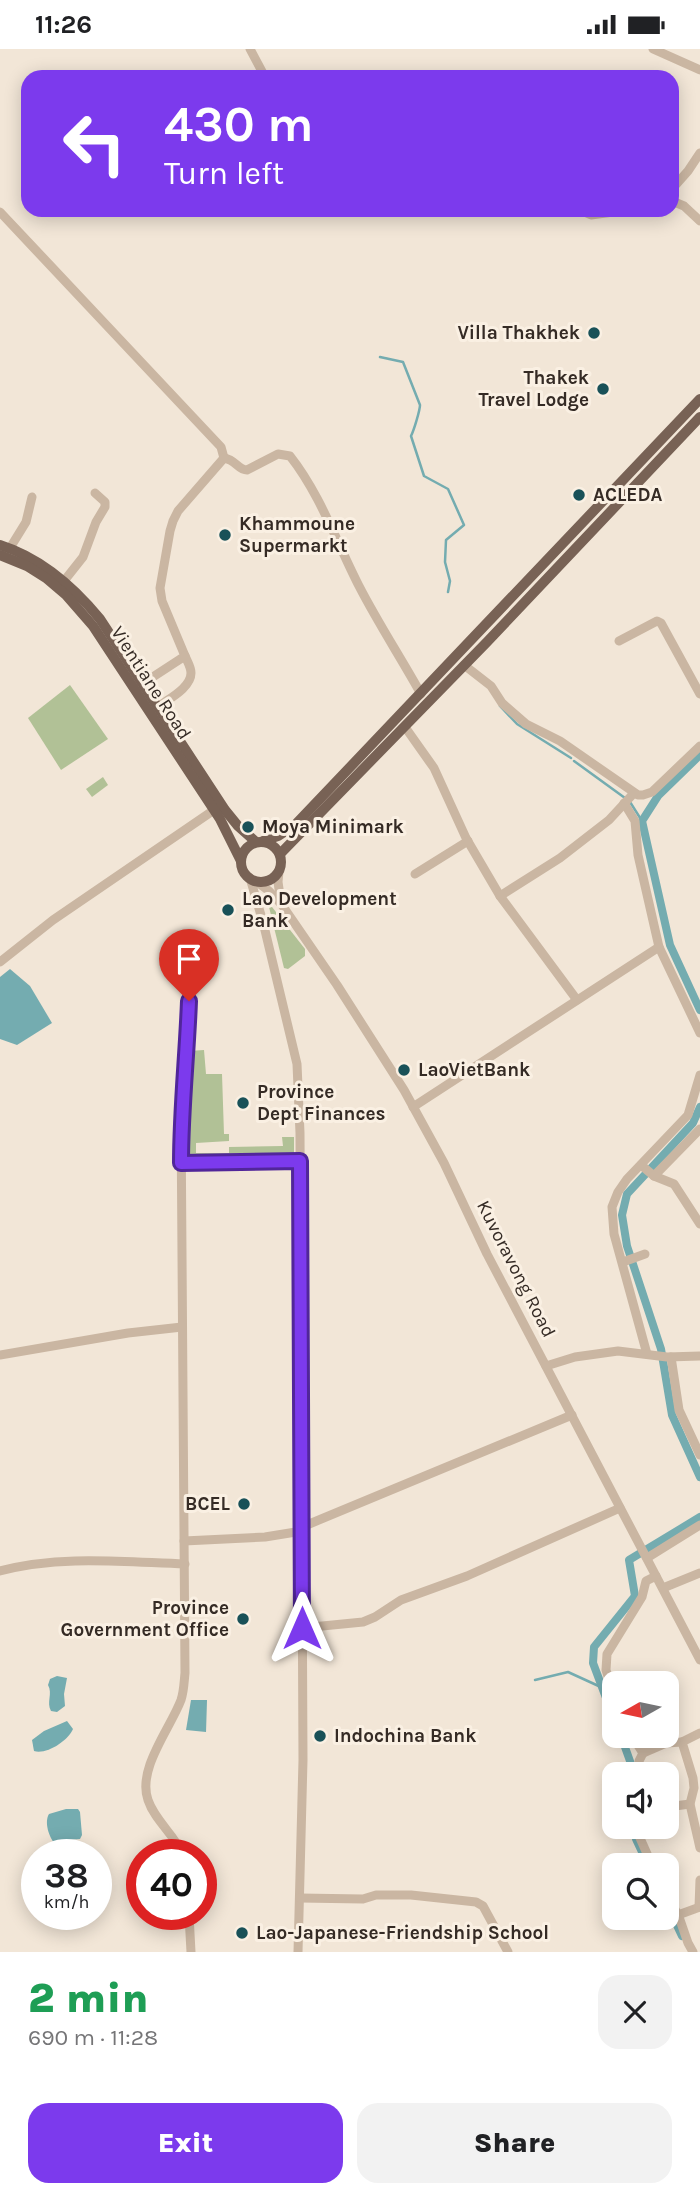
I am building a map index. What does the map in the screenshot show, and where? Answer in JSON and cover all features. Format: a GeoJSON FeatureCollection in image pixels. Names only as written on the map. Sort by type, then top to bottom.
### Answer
{"type":"FeatureCollection","features":[{"type":"Feature","properties":{"kind":"main road"},"geometry":{"type":"LineString","coordinates":[[5,547],[45,567],[64,581],[100,619],[139,687],[158,707],[225,810],[238,826],[260,842],[273,845],[280,854],[281,865],[272,879],[253,880],[242,868],[241,861],[246,849],[260,842],[278,836],[296,824],[700,399]]}},
{"type":"Feature","properties":{"kind":"main road"},"geometry":{"type":"LineString","coordinates":[[280,854],[405,727],[700,417]]}},
{"type":"Feature","properties":{"kind":"main road","name":"Vientiane Road"},"geometry":{"type":"LineString","coordinates":[[0,555],[27,566],[46,578],[66,595],[93,626],[139,687],[214,810],[241,861]]}},
{"type":"Feature","properties":{"kind":"street"},"geometry":{"type":"LineString","coordinates":[[250,49],[261,70]]}},
{"type":"Feature","properties":{"kind":"street"},"geometry":{"type":"LineString","coordinates":[[653,49],[700,71]]}},
{"type":"Feature","properties":{"kind":"street"},"geometry":{"type":"LineString","coordinates":[[679,181],[700,153]]}},
{"type":"Feature","properties":{"kind":"street"},"geometry":{"type":"LineString","coordinates":[[679,202],[700,221]]}},
{"type":"Feature","properties":{"kind":"street"},"geometry":{"type":"LineString","coordinates":[[0,212],[221,447],[225,458]]}},
{"type":"Feature","properties":{"kind":"street"},"geometry":{"type":"LineString","coordinates":[[225,458],[247,470],[278,454],[290,456],[299,467],[338,540],[359,587],[421,694]]}},
{"type":"Feature","properties":{"kind":"street"},"geometry":{"type":"LineString","coordinates":[[158,707],[190,681],[191,672],[161,595],[170,531],[178,512],[225,458]]}},
{"type":"Feature","properties":{"kind":"street"},"geometry":{"type":"LineString","coordinates":[[64,581],[83,557],[96,521],[105,506],[105,502],[95,493]]}},
{"type":"Feature","properties":{"kind":"street"},"geometry":{"type":"LineString","coordinates":[[5,547],[26,522],[32,497]]}},
{"type":"Feature","properties":{"kind":"street"},"geometry":{"type":"LineString","coordinates":[[619,641],[650,623],[661,623],[700,694]]}},
{"type":"Feature","properties":{"kind":"street"},"geometry":{"type":"LineString","coordinates":[[139,687],[185,656]]}},
{"type":"Feature","properties":{"kind":"street"},"geometry":{"type":"LineString","coordinates":[[464,665],[491,686],[502,703],[526,724],[560,741],[634,793],[643,796],[652,792],[700,746]]}},
{"type":"Feature","properties":{"kind":"street"},"geometry":{"type":"LineString","coordinates":[[405,727],[434,768],[468,841],[500,896],[578,1000]]}},
{"type":"Feature","properties":{"kind":"street"},"geometry":{"type":"LineString","coordinates":[[500,896],[560,858],[609,820],[634,793]]}},
{"type":"Feature","properties":{"kind":"street"},"geometry":{"type":"LineString","coordinates":[[624,803],[635,821],[638,855],[659,947],[700,1033]]}},
{"type":"Feature","properties":{"kind":"street"},"geometry":{"type":"LineString","coordinates":[[0,962],[48,923],[214,810]]}},
{"type":"Feature","properties":{"kind":"street"},"geometry":{"type":"LineString","coordinates":[[415,874],[468,841]]}},
{"type":"Feature","properties":{"kind":"street"},"geometry":{"type":"LineString","coordinates":[[279,871],[282,905]]}},
{"type":"Feature","properties":{"kind":"street"},"geometry":{"type":"LineString","coordinates":[[253,880],[298,1071],[303,1760],[298,1952]]}},
{"type":"Feature","properties":{"kind":"street","name":"Kuvoravong Road"},"geometry":{"type":"LineString","coordinates":[[253,880],[269,891],[282,905],[337,985],[413,1107],[700,1660]]}},
{"type":"Feature","properties":{"kind":"street"},"geometry":{"type":"LineString","coordinates":[[413,1107],[659,947]]}},
{"type":"Feature","properties":{"kind":"street"},"geometry":{"type":"LineString","coordinates":[[174,1839],[149,1803],[145,1786],[149,1767],[183,1691],[185,1673],[181,1115],[189,1001]]}},
{"type":"Feature","properties":{"kind":"street"},"geometry":{"type":"LineString","coordinates":[[652,1355],[614,1234],[612,1207],[618,1192],[641,1164],[688,1115],[700,1075]]}},
{"type":"Feature","properties":{"kind":"street"},"geometry":{"type":"LineString","coordinates":[[654,1176],[700,1129]]}},
{"type":"Feature","properties":{"kind":"street"},"geometry":{"type":"LineString","coordinates":[[181,1163],[300,1161]]}},
{"type":"Feature","properties":{"kind":"street"},"geometry":{"type":"LineString","coordinates":[[641,1164],[654,1176],[674,1184],[700,1224]]}},
{"type":"Feature","properties":{"kind":"street"},"geometry":{"type":"LineString","coordinates":[[623,1262],[645,1254]]}},
{"type":"Feature","properties":{"kind":"street"},"geometry":{"type":"LineString","coordinates":[[0,1355],[128,1333],[182,1327]]}},
{"type":"Feature","properties":{"kind":"street"},"geometry":{"type":"LineString","coordinates":[[547,1366],[589,1354],[618,1351],[669,1357],[700,1356]]}},
{"type":"Feature","properties":{"kind":"street"},"geometry":{"type":"LineString","coordinates":[[669,1357],[678,1410],[700,1455]]}},
{"type":"Feature","properties":{"kind":"street"},"geometry":{"type":"LineString","coordinates":[[184,1541],[265,1537],[302,1529],[572,1415]]}},
{"type":"Feature","properties":{"kind":"street"},"geometry":{"type":"LineString","coordinates":[[302,1628],[363,1622],[401,1600],[467,1576],[620,1507]]}},
{"type":"Feature","properties":{"kind":"street"},"geometry":{"type":"LineString","coordinates":[[646,1557],[700,1525]]}},
{"type":"Feature","properties":{"kind":"street"},"geometry":{"type":"LineString","coordinates":[[0,1571],[72,1560],[185,1564]]}},
{"type":"Feature","properties":{"kind":"street"},"geometry":{"type":"LineString","coordinates":[[663,1588],[700,1573]]}},
{"type":"Feature","properties":{"kind":"street"},"geometry":{"type":"LineString","coordinates":[[607,1671],[607,1654],[642,1597],[646,1581],[656,1576]]}},
{"type":"Feature","properties":{"kind":"street"},"geometry":{"type":"LineString","coordinates":[[639,1762],[643,1753],[666,1743],[682,1742],[700,1734]]}},
{"type":"Feature","properties":{"kind":"street"},"geometry":{"type":"LineString","coordinates":[[682,1742],[693,1778],[694,1788],[690,1804],[700,1848]]}},
{"type":"Feature","properties":{"kind":"street"},"geometry":{"type":"LineString","coordinates":[[640,1748],[643,1753]]}},
{"type":"Feature","properties":{"kind":"street"},"geometry":{"type":"LineString","coordinates":[[679,1805],[690,1804]]}},
{"type":"Feature","properties":{"kind":"street"},"geometry":{"type":"LineString","coordinates":[[679,1915],[700,1907],[700,1881]]}},
{"type":"Feature","properties":{"kind":"street"},"geometry":{"type":"LineString","coordinates":[[300,1898],[363,1899],[376,1895],[411,1895],[476,1902],[483,1906],[508,1952]]}},
{"type":"Feature","properties":{"kind":"street"},"geometry":{"type":"LineString","coordinates":[[679,1918],[693,1952]]}},
{"type":"Feature","properties":{"kind":"street"},"geometry":{"type":"LineString","coordinates":[[190,1930],[191,1952]]}},
{"type":"Feature","properties":{"kind":"green space"},"geometry":{"type":"Polygon","coordinates":[[[70,685],[108,739],[61,770],[28,718],[70,685]]]}},
{"type":"Feature","properties":{"kind":"green space"},"geometry":{"type":"Polygon","coordinates":[[[103,777],[108,785],[92,797],[86,789],[103,777]]]}},
{"type":"Feature","properties":{"kind":"green space"},"geometry":{"type":"Polygon","coordinates":[[[269,907],[272,907],[305,949],[305,956],[288,969],[284,968],[269,907]]]}},
{"type":"Feature","properties":{"kind":"green space"},"geometry":{"type":"Polygon","coordinates":[[[204,1050],[206,1074],[222,1074],[224,1134],[229,1134],[229,1141],[196,1143],[196,1153],[229,1153],[229,1147],[283,1146],[282,1137],[294,1137],[294,1155],[186,1157],[184,1115],[189,1051],[204,1050]]]}},
{"type":"Feature","properties":{"kind":"water"},"geometry":{"type":"Polygon","coordinates":[[[10,969],[30,986],[52,1023],[17,1045],[0,1039],[0,977],[10,969]]]}},
{"type":"Feature","properties":{"kind":"water"},"geometry":{"type":"Polygon","coordinates":[[[57,1676],[67,1678],[65,1706],[57,1712],[51,1711],[50,1708],[48,1685],[50,1679],[57,1676]]]}},
{"type":"Feature","properties":{"kind":"water"},"geometry":{"type":"Polygon","coordinates":[[[191,1700],[207,1700],[206,1732],[186,1730],[191,1700]]]}},
{"type":"Feature","properties":{"kind":"water"},"geometry":{"type":"Polygon","coordinates":[[[67,1721],[73,1729],[66,1738],[50,1749],[34,1751],[32,1740],[44,1731],[67,1721]]]}},
{"type":"Feature","properties":{"kind":"water"},"geometry":{"type":"Polygon","coordinates":[[[78,1809],[82,1835],[80,1839],[52,1839],[48,1829],[49,1814],[78,1809]]]}},
{"type":"Feature","properties":{"kind":"waterway"},"geometry":{"type":"LineString","coordinates":[[380,357],[403,362],[420,405],[411,436],[424,476],[448,489],[464,525],[446,540],[445,562],[450,581],[448,592]]}},
{"type":"Feature","properties":{"kind":"waterway"},"geometry":{"type":"LineString","coordinates":[[500,706],[517,724],[571,758]]}},
{"type":"Feature","properties":{"kind":"waterway"},"geometry":{"type":"LineString","coordinates":[[700,755],[658,796],[642,821],[670,945],[700,1010]]}},
{"type":"Feature","properties":{"kind":"waterway"},"geometry":{"type":"LineString","coordinates":[[574,761],[625,798]]}},
{"type":"Feature","properties":{"kind":"waterway"},"geometry":{"type":"LineString","coordinates":[[630,802],[642,821]]}},
{"type":"Feature","properties":{"kind":"waterway"},"geometry":{"type":"LineString","coordinates":[[700,1107],[693,1123],[627,1194],[622,1215],[627,1246],[661,1349],[672,1415],[700,1477]]}},
{"type":"Feature","properties":{"kind":"waterway"},"geometry":{"type":"LineString","coordinates":[[602,1687],[593,1663],[594,1647],[635,1596],[629,1560],[700,1517]]}},
{"type":"Feature","properties":{"kind":"waterway"},"geometry":{"type":"LineString","coordinates":[[535,1680],[568,1672],[602,1688]]}},
{"type":"Feature","properties":{"kind":"waterway"},"geometry":{"type":"LineString","coordinates":[[625,1748],[630,1762]]}},
{"type":"Feature","properties":{"kind":"waterway"},"geometry":{"type":"LineString","coordinates":[[636,1839],[643,1853]]}},
{"type":"Feature","properties":{"kind":"waterway"},"geometry":{"type":"LineString","coordinates":[[679,1930],[682,1936]]}},
{"type":"Feature","properties":{"kind":"place","name":"Villa Thakhek"},"geometry":{"type":"Point","coordinates":[594,333]}},
{"type":"Feature","properties":{"kind":"place","name":"Thakek Travel Lodge"},"geometry":{"type":"Point","coordinates":[603,389]}},
{"type":"Feature","properties":{"kind":"place","name":"ACLEDA"},"geometry":{"type":"Point","coordinates":[579,495]}},
{"type":"Feature","properties":{"kind":"place","name":"Khammoune Supermarkt"},"geometry":{"type":"Point","coordinates":[225,535]}},
{"type":"Feature","properties":{"kind":"place","name":"Moya Minimark"},"geometry":{"type":"Point","coordinates":[248,827]}},
{"type":"Feature","properties":{"kind":"place","name":"Lao Development Bank"},"geometry":{"type":"Point","coordinates":[228,910]}},
{"type":"Feature","properties":{"kind":"place","name":"LaoVietBank"},"geometry":{"type":"Point","coordinates":[404,1070]}},
{"type":"Feature","properties":{"kind":"place","name":"Province Dept Finances"},"geometry":{"type":"Point","coordinates":[243,1103]}},
{"type":"Feature","properties":{"kind":"place","name":"BCEL"},"geometry":{"type":"Point","coordinates":[244,1504]}},
{"type":"Feature","properties":{"kind":"place","name":"Province Government Office"},"geometry":{"type":"Point","coordinates":[243,1619]}},
{"type":"Feature","properties":{"kind":"place","name":"Indochina Bank"},"geometry":{"type":"Point","coordinates":[320,1736]}},
{"type":"Feature","properties":{"kind":"place","name":"Lao-Japanese-Friendship School"},"geometry":{"type":"Point","coordinates":[242,1933]}},
{"type":"Feature","properties":{"kind":"route"},"geometry":{"type":"LineString","coordinates":[[189,1001],[181,1115],[181,1163],[300,1161],[302,1628]]}}]}
